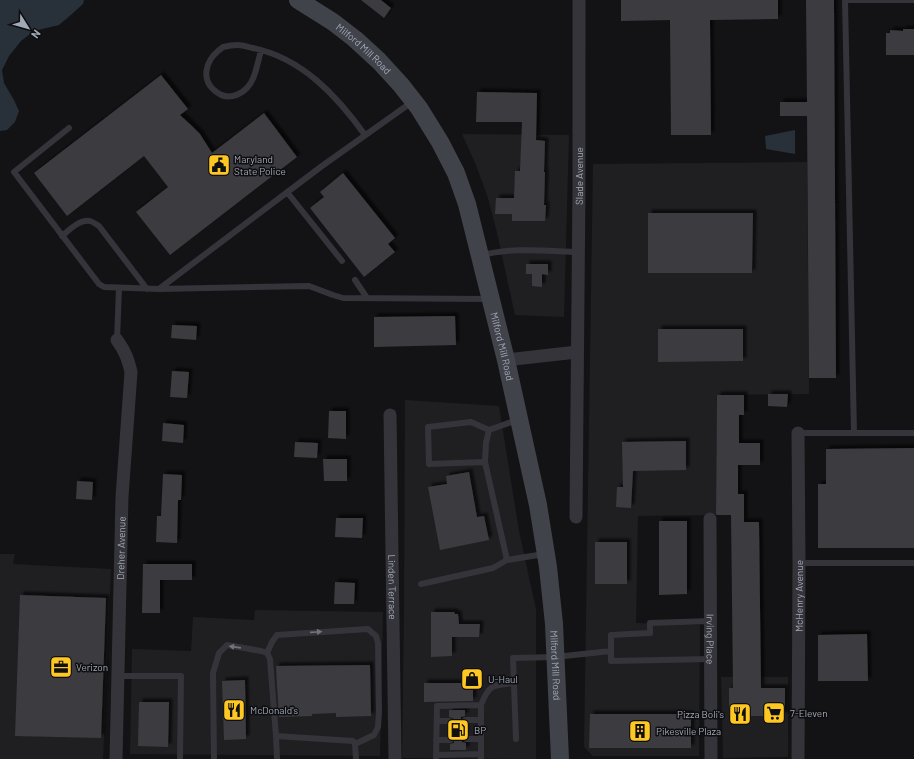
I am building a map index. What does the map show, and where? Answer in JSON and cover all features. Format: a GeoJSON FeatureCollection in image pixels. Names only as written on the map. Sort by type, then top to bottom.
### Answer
{"type":"FeatureCollection","features":[{"type":"Feature","properties":{"kind":"main road","name":"Milford Mill Road"},"geometry":{"type":"LineString","coordinates":[[298,0],[333,22],[355,39],[379,61],[401,85],[440,142],[456,173],[467,204],[506,360],[538,505],[548,567],[554,624],[560,759]]}},
{"type":"Feature","properties":{"kind":"street","name":"Slade Avenue"},"geometry":{"type":"LineString","coordinates":[[576,517],[579,0]]}},
{"type":"Feature","properties":{"kind":"street","name":"Dreher Avenue"},"geometry":{"type":"LineString","coordinates":[[116,759],[122,497],[131,372],[125,351],[117,340]]}},
{"type":"Feature","properties":{"kind":"street"},"geometry":{"type":"LineString","coordinates":[[506,360],[578,352]]}},
{"type":"Feature","properties":{"kind":"street","name":"Linden Terrace"},"geometry":{"type":"LineString","coordinates":[[390,415],[395,759]]}},
{"type":"Feature","properties":{"kind":"street","name":"McHenry Avenue"},"geometry":{"type":"LineString","coordinates":[[798,433],[798,759]]}},
{"type":"Feature","properties":{"kind":"street","name":"Irving Place"},"geometry":{"type":"LineString","coordinates":[[710,518],[711,759]]}},
{"type":"Feature","properties":{"kind":"lane"},"geometry":{"type":"LineString","coordinates":[[854,433],[846,0],[914,0]]}},
{"type":"Feature","properties":{"kind":"lane"},"geometry":{"type":"LineString","coordinates":[[261,50],[254,76],[250,83],[237,96],[228,97],[220,95],[207,82],[206,71],[208,63],[214,54],[222,47],[237,45],[261,50],[280,57],[297,66],[312,77],[345,108],[365,135]]}},
{"type":"Feature","properties":{"kind":"lane"},"geometry":{"type":"LineString","coordinates":[[159,289],[287,192],[413,101]]}},
{"type":"Feature","properties":{"kind":"lane"},"geometry":{"type":"LineString","coordinates":[[69,128],[14,172],[99,284],[104,287],[159,289],[309,286],[343,298],[491,299]]}},
{"type":"Feature","properties":{"kind":"lane"},"geometry":{"type":"LineString","coordinates":[[287,192],[342,261]]}},
{"type":"Feature","properties":{"kind":"lane"},"geometry":{"type":"LineString","coordinates":[[62,236],[82,222],[88,220],[93,222],[98,226],[147,289]]}},
{"type":"Feature","properties":{"kind":"lane"},"geometry":{"type":"LineString","coordinates":[[480,256],[496,252],[521,250],[578,252]]}},
{"type":"Feature","properties":{"kind":"lane"},"geometry":{"type":"LineString","coordinates":[[355,280],[367,298]]}},
{"type":"Feature","properties":{"kind":"lane"},"geometry":{"type":"LineString","coordinates":[[117,340],[119,288]]}},
{"type":"Feature","properties":{"kind":"lane"},"geometry":{"type":"LineString","coordinates":[[485,462],[429,464],[428,427],[470,422],[489,430],[519,420]]}},
{"type":"Feature","properties":{"kind":"lane"},"geometry":{"type":"LineString","coordinates":[[489,430],[486,443],[485,462],[507,560]]}},
{"type":"Feature","properties":{"kind":"lane"},"geometry":{"type":"LineString","coordinates":[[798,433],[914,433]]}},
{"type":"Feature","properties":{"kind":"lane"},"geometry":{"type":"LineString","coordinates":[[421,584],[492,568],[507,560],[546,554]]}},
{"type":"Feature","properties":{"kind":"lane"},"geometry":{"type":"LineString","coordinates":[[799,562],[914,563]]}},
{"type":"Feature","properties":{"kind":"lane"},"geometry":{"type":"LineString","coordinates":[[711,621],[650,623],[650,633],[611,635],[611,661],[711,659]]}},
{"type":"Feature","properties":{"kind":"lane"},"geometry":{"type":"LineString","coordinates":[[277,759],[268,656],[272,642],[277,635],[368,629],[376,636],[378,643],[378,727],[374,735],[355,744]]}},
{"type":"Feature","properties":{"kind":"lane"},"geometry":{"type":"LineString","coordinates":[[214,759],[213,673],[220,653],[226,645],[261,651],[268,656]]}},
{"type":"Feature","properties":{"kind":"lane"},"geometry":{"type":"LineString","coordinates":[[516,739],[513,658],[555,657],[611,651]]}},
{"type":"Feature","properties":{"kind":"lane"},"geometry":{"type":"LineString","coordinates":[[118,676],[181,676],[180,759]]}},
{"type":"Feature","properties":{"kind":"lane"},"geometry":{"type":"LineString","coordinates":[[481,705],[437,706],[436,757],[481,756],[481,705],[485,693],[492,686],[514,683]]}},
{"type":"Feature","properties":{"kind":"lane"},"geometry":{"type":"LineString","coordinates":[[465,720],[481,720]]}},
{"type":"Feature","properties":{"kind":"lane"},"geometry":{"type":"LineString","coordinates":[[437,721],[449,721]]}},
{"type":"Feature","properties":{"kind":"lane"},"geometry":{"type":"LineString","coordinates":[[276,736],[353,741],[355,744]]}},
{"type":"Feature","properties":{"kind":"lane"},"geometry":{"type":"LineString","coordinates":[[466,739],[481,739]]}},
{"type":"Feature","properties":{"kind":"lane"},"geometry":{"type":"LineString","coordinates":[[436,740],[450,740]]}},
{"type":"Feature","properties":{"kind":"lane"},"geometry":{"type":"LineString","coordinates":[[355,744],[356,759]]}},
{"type":"Feature","properties":{"kind":"shaded area"},"geometry":{"type":"Polygon","coordinates":[[[0,0],[84,0],[83,4],[59,25],[34,31],[21,41],[9,56],[2,70],[4,83],[19,111],[15,122],[7,130],[0,131],[0,0]]]}},
{"type":"Feature","properties":{"kind":"shaded area"},"geometry":{"type":"Polygon","coordinates":[[[795,130],[795,154],[766,149],[765,136],[795,130]]]}},
{"type":"Feature","properties":{"kind":"shaded area"},"geometry":{"type":"Polygon","coordinates":[[[462,134],[569,135],[564,317],[515,315],[488,198],[476,165],[462,134]]]}},
{"type":"Feature","properties":{"kind":"shaded area"},"geometry":{"type":"Polygon","coordinates":[[[807,162],[809,394],[717,395],[716,515],[638,516],[636,623],[700,625],[699,756],[593,756],[584,747],[593,164],[807,162]]]}},
{"type":"Feature","properties":{"kind":"shaded area"},"geometry":{"type":"Polygon","coordinates":[[[405,400],[499,406],[519,531],[536,609],[536,759],[402,758],[405,400]]]}},
{"type":"Feature","properties":{"kind":"shaded area"},"geometry":{"type":"Polygon","coordinates":[[[0,554],[15,554],[13,564],[111,569],[103,759],[0,759],[0,554]]]}},
{"type":"Feature","properties":{"kind":"shaded area"},"geometry":{"type":"Polygon","coordinates":[[[255,610],[383,612],[380,756],[130,754],[132,649],[191,651],[193,617],[254,620],[255,610]]]}},
{"type":"Feature","properties":{"kind":"shaded area"},"geometry":{"type":"Polygon","coordinates":[[[721,677],[788,677],[788,757],[723,758],[721,677]]]}},
{"type":"Feature","properties":{"kind":"building"},"geometry":{"type":"Polygon","coordinates":[[[361,0],[381,0],[391,8],[384,18],[361,0]]]}},
{"type":"Feature","properties":{"kind":"building"},"geometry":{"type":"Polygon","coordinates":[[[621,0],[778,0],[778,19],[710,20],[711,135],[671,135],[670,20],[621,21],[621,0]]]}},
{"type":"Feature","properties":{"kind":"building"},"geometry":{"type":"Polygon","coordinates":[[[806,0],[834,0],[836,378],[809,378],[807,116],[780,116],[780,102],[807,102],[806,0]]]}},
{"type":"Feature","properties":{"kind":"building"},"geometry":{"type":"Polygon","coordinates":[[[903,29],[914,29],[914,55],[886,55],[886,33],[890,33],[890,30],[903,31],[903,29]]]}},
{"type":"Feature","properties":{"kind":"building","name":"Maryland State Police"},"geometry":{"type":"Polygon","coordinates":[[[161,75],[188,109],[180,115],[200,134],[212,153],[264,113],[297,157],[170,255],[136,212],[168,187],[144,156],[67,216],[34,173],[161,75]]]}},
{"type":"Feature","properties":{"kind":"building"},"geometry":{"type":"Polygon","coordinates":[[[477,92],[537,93],[536,140],[545,141],[545,221],[512,221],[512,214],[495,214],[496,198],[514,198],[515,171],[520,171],[522,122],[476,122],[477,92]]]}},
{"type":"Feature","properties":{"kind":"building"},"geometry":{"type":"Polygon","coordinates":[[[343,173],[395,238],[388,244],[395,252],[364,277],[310,208],[324,197],[320,192],[343,173]]]}},
{"type":"Feature","properties":{"kind":"building"},"geometry":{"type":"Polygon","coordinates":[[[648,213],[753,213],[752,273],[648,273],[648,213]]]}},
{"type":"Feature","properties":{"kind":"building"},"geometry":{"type":"Polygon","coordinates":[[[526,264],[548,264],[548,275],[542,274],[542,287],[532,286],[532,274],[526,274],[526,264]]]}},
{"type":"Feature","properties":{"kind":"building"},"geometry":{"type":"Polygon","coordinates":[[[455,316],[456,345],[374,347],[374,317],[455,316]]]}},
{"type":"Feature","properties":{"kind":"building"},"geometry":{"type":"Polygon","coordinates":[[[172,325],[197,326],[196,340],[171,338],[172,325]]]}},
{"type":"Feature","properties":{"kind":"building"},"geometry":{"type":"Polygon","coordinates":[[[658,329],[743,329],[743,361],[658,362],[658,329]]]}},
{"type":"Feature","properties":{"kind":"building"},"geometry":{"type":"Polygon","coordinates":[[[172,371],[189,372],[187,398],[170,397],[172,371]]]}},
{"type":"Feature","properties":{"kind":"building"},"geometry":{"type":"Polygon","coordinates":[[[768,394],[788,394],[787,407],[768,406],[768,394]]]}},
{"type":"Feature","properties":{"kind":"building"},"geometry":{"type":"Polygon","coordinates":[[[717,395],[744,395],[744,415],[739,415],[739,443],[760,443],[760,465],[738,465],[738,494],[744,494],[744,522],[759,522],[761,688],[785,688],[785,716],[729,716],[729,688],[733,688],[731,515],[716,514],[717,395]]]}},
{"type":"Feature","properties":{"kind":"building"},"geometry":{"type":"Polygon","coordinates":[[[329,411],[346,411],[346,439],[328,438],[329,411]]]}},
{"type":"Feature","properties":{"kind":"building"},"geometry":{"type":"Polygon","coordinates":[[[163,423],[184,425],[183,443],[162,441],[163,423]]]}},
{"type":"Feature","properties":{"kind":"building"},"geometry":{"type":"Polygon","coordinates":[[[686,441],[686,470],[633,471],[631,508],[616,507],[617,487],[623,487],[622,442],[686,441]]]}},
{"type":"Feature","properties":{"kind":"building"},"geometry":{"type":"Polygon","coordinates":[[[295,442],[318,443],[317,458],[294,457],[295,442]]]}},
{"type":"Feature","properties":{"kind":"building"},"geometry":{"type":"Polygon","coordinates":[[[914,448],[914,548],[818,548],[818,484],[826,484],[826,449],[914,448]]]}},
{"type":"Feature","properties":{"kind":"building"},"geometry":{"type":"Polygon","coordinates":[[[323,459],[347,459],[347,481],[324,481],[323,459]]]}},
{"type":"Feature","properties":{"kind":"building"},"geometry":{"type":"Polygon","coordinates":[[[469,472],[477,517],[484,516],[489,540],[440,550],[428,487],[447,484],[446,476],[469,472]]]}},
{"type":"Feature","properties":{"kind":"building"},"geometry":{"type":"Polygon","coordinates":[[[163,474],[182,475],[181,500],[178,500],[177,543],[156,542],[157,516],[161,516],[163,474]]]}},
{"type":"Feature","properties":{"kind":"building"},"geometry":{"type":"Polygon","coordinates":[[[77,481],[93,482],[92,500],[76,499],[77,481]]]}},
{"type":"Feature","properties":{"kind":"building"},"geometry":{"type":"Polygon","coordinates":[[[336,518],[363,518],[362,538],[335,537],[336,518]]]}},
{"type":"Feature","properties":{"kind":"building"},"geometry":{"type":"Polygon","coordinates":[[[659,521],[687,521],[687,594],[659,595],[659,521]]]}},
{"type":"Feature","properties":{"kind":"building"},"geometry":{"type":"Polygon","coordinates":[[[595,542],[627,542],[627,584],[595,584],[595,542]]]}},
{"type":"Feature","properties":{"kind":"building"},"geometry":{"type":"Polygon","coordinates":[[[143,564],[192,564],[192,580],[160,580],[160,613],[142,613],[143,564]]]}},
{"type":"Feature","properties":{"kind":"building"},"geometry":{"type":"Polygon","coordinates":[[[335,582],[355,583],[354,604],[334,604],[335,582]]]}},
{"type":"Feature","properties":{"kind":"building","name":"Verizon"},"geometry":{"type":"Polygon","coordinates":[[[20,595],[106,598],[101,738],[15,736],[20,595]]]}},
{"type":"Feature","properties":{"kind":"building"},"geometry":{"type":"Polygon","coordinates":[[[431,612],[454,612],[455,614],[458,614],[459,624],[480,624],[479,637],[452,637],[452,656],[431,657],[431,612]]]}},
{"type":"Feature","properties":{"kind":"building"},"geometry":{"type":"Polygon","coordinates":[[[867,634],[868,681],[818,681],[818,635],[867,634]]]}},
{"type":"Feature","properties":{"kind":"building"},"geometry":{"type":"Polygon","coordinates":[[[370,665],[371,716],[336,717],[336,713],[312,714],[312,716],[279,717],[276,666],[370,665]]]}},
{"type":"Feature","properties":{"kind":"building","name":"McDonald's"},"geometry":{"type":"Polygon","coordinates":[[[245,680],[246,739],[224,740],[222,681],[245,680]]]}},
{"type":"Feature","properties":{"kind":"building"},"geometry":{"type":"Polygon","coordinates":[[[424,683],[463,683],[463,688],[473,688],[473,701],[424,702],[424,683]]]}},
{"type":"Feature","properties":{"kind":"building"},"geometry":{"type":"Polygon","coordinates":[[[139,702],[169,702],[168,747],[138,746],[139,702]]]}},
{"type":"Feature","properties":{"kind":"building","name":"BP"},"geometry":{"type":"Polygon","coordinates":[[[449,710],[465,710],[465,716],[461,717],[461,720],[462,724],[465,724],[466,735],[462,736],[462,742],[466,743],[466,750],[450,750],[450,744],[454,743],[454,740],[453,736],[450,736],[449,725],[453,724],[453,718],[449,717],[449,710]]]}},
{"type":"Feature","properties":{"kind":"building","name":"Pikesville Plaza"},"geometry":{"type":"Polygon","coordinates":[[[590,714],[691,714],[691,748],[589,748],[590,714]]]}},
{"type":"Feature","properties":{"kind":"place","name":"Maryland State Police"},"geometry":{"type":"Point","coordinates":[219,165]}},
{"type":"Feature","properties":{"kind":"place","name":"Verizon"},"geometry":{"type":"Point","coordinates":[61,667]}},
{"type":"Feature","properties":{"kind":"place","name":"U-Haul"},"geometry":{"type":"Point","coordinates":[472,679]}},
{"type":"Feature","properties":{"kind":"place","name":"McDonald's"},"geometry":{"type":"Point","coordinates":[234,710]}},
{"type":"Feature","properties":{"kind":"place","name":"7-Eleven"},"geometry":{"type":"Point","coordinates":[774,713]}},
{"type":"Feature","properties":{"kind":"place","name":"Pizza Boli's"},"geometry":{"type":"Point","coordinates":[740,714]}},
{"type":"Feature","properties":{"kind":"place","name":"BP"},"geometry":{"type":"Point","coordinates":[458,730]}},
{"type":"Feature","properties":{"kind":"place","name":"Pikesville Plaza"},"geometry":{"type":"Point","coordinates":[640,731]}}]}
